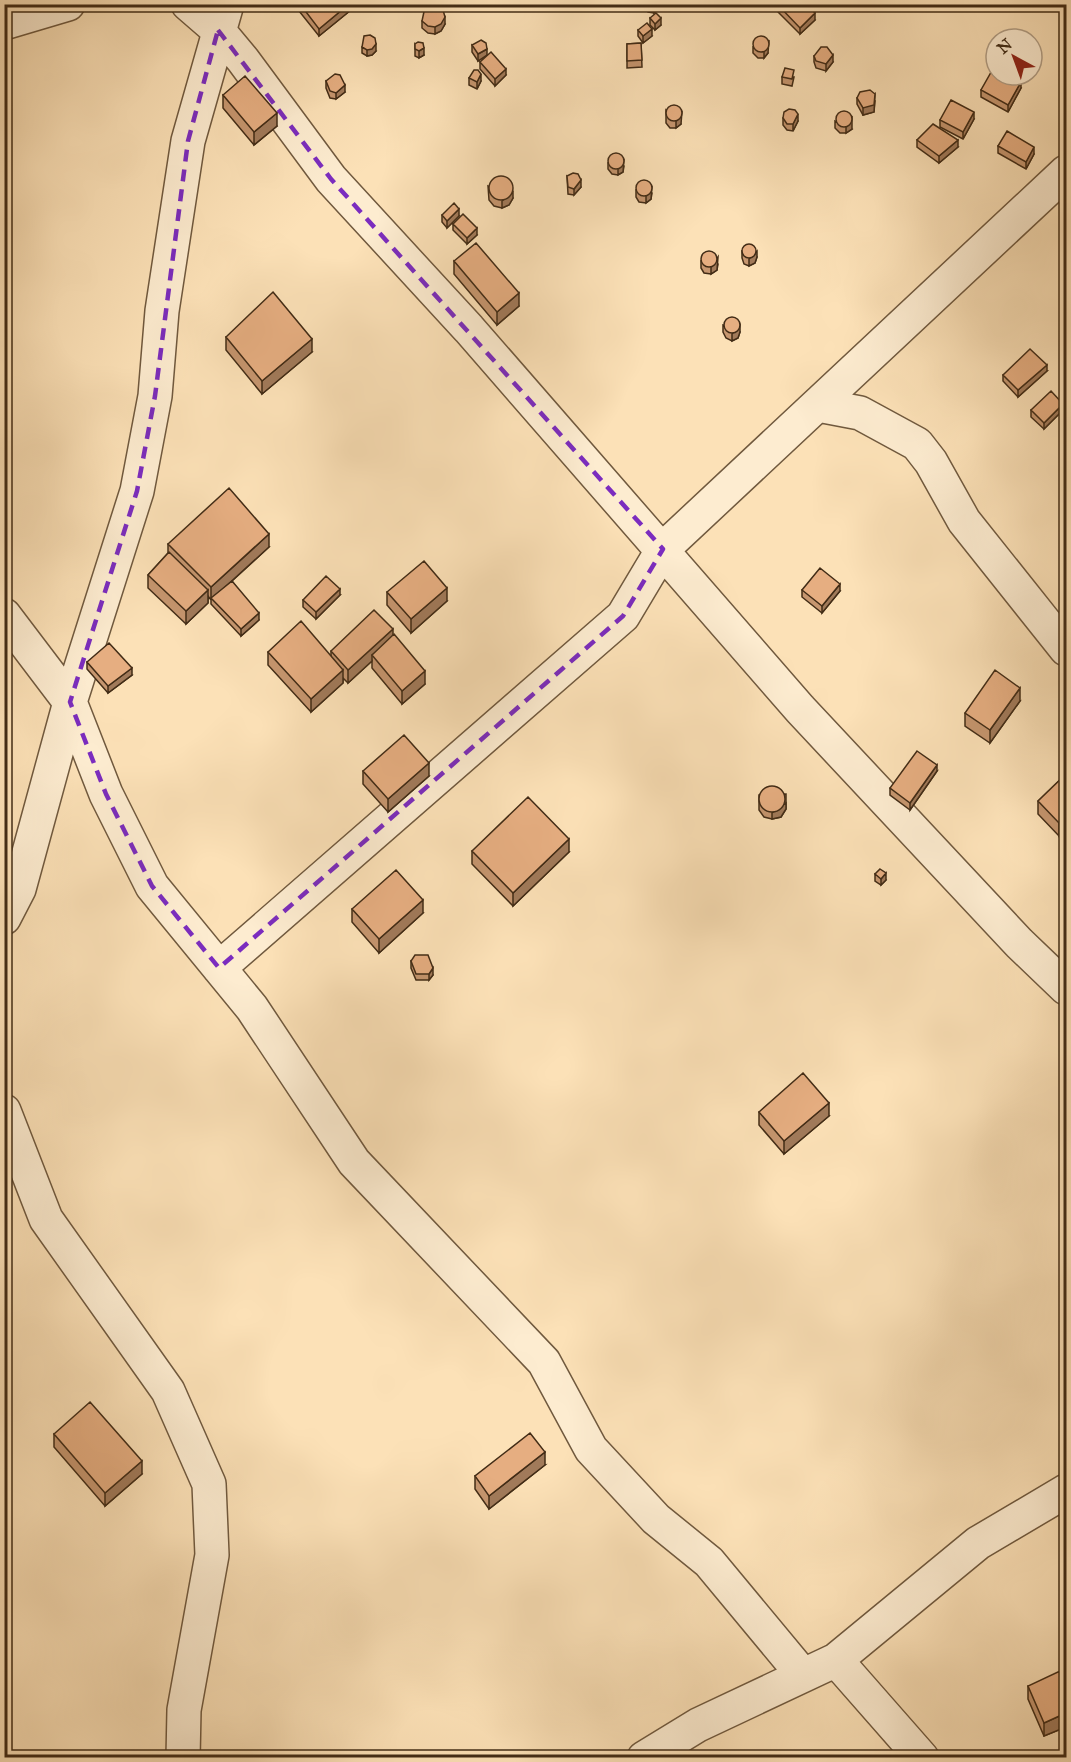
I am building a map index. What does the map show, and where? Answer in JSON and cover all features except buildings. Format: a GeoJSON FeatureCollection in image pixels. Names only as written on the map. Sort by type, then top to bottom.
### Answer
{"type":"FeatureCollection","features":[{"type":"Feature","properties":{"kind":"street"},"geometry":{"type":"LineString","coordinates":[[4,23],[69,4]]}},
{"type":"Feature","properties":{"kind":"street"},"geometry":{"type":"LineString","coordinates":[[188,4],[223,17],[331,179],[469,329],[800,709],[1019,943],[1066,988]]}},
{"type":"Feature","properties":{"kind":"street"},"geometry":{"type":"LineString","coordinates":[[4,918],[19,889],[70,702],[137,491],[155,396],[162,311],[188,141],[223,17]]}},
{"type":"Feature","properties":{"kind":"street"},"geometry":{"type":"LineString","coordinates":[[219,968],[623,616],[663,549],[1066,172]]}},
{"type":"Feature","properties":{"kind":"street"},"geometry":{"type":"LineString","coordinates":[[818,405],[860,413],[917,444],[931,462],[964,521],[1066,649]]}},
{"type":"Feature","properties":{"kind":"street"},"geometry":{"type":"LineString","coordinates":[[4,615],[70,702],[106,794],[152,886],[252,1008],[354,1162],[544,1362],[591,1449],[656,1519],[710,1562],[802,1674]]}},
{"type":"Feature","properties":{"kind":"street"},"geometry":{"type":"LineString","coordinates":[[4,1112],[46,1219],[168,1391],[209,1484],[212,1555],[184,1710],[183,1758]]}},
{"type":"Feature","properties":{"kind":"street"},"geometry":{"type":"LineString","coordinates":[[644,1758],[698,1725],[802,1674],[836,1660],[978,1543],[1066,1491]]}},
{"type":"Feature","properties":{"kind":"street"},"geometry":{"type":"LineString","coordinates":[[836,1660],[922,1758]]}},
{"type":"Feature","properties":{"kind":"highlighted area"},"geometry":{"type":"Polygon","coordinates":[[[218,30],[331,179],[663,549],[623,616],[219,968],[152,886],[106,794],[70,702],[137,491],[155,396],[188,141],[218,30]]]}}]}
